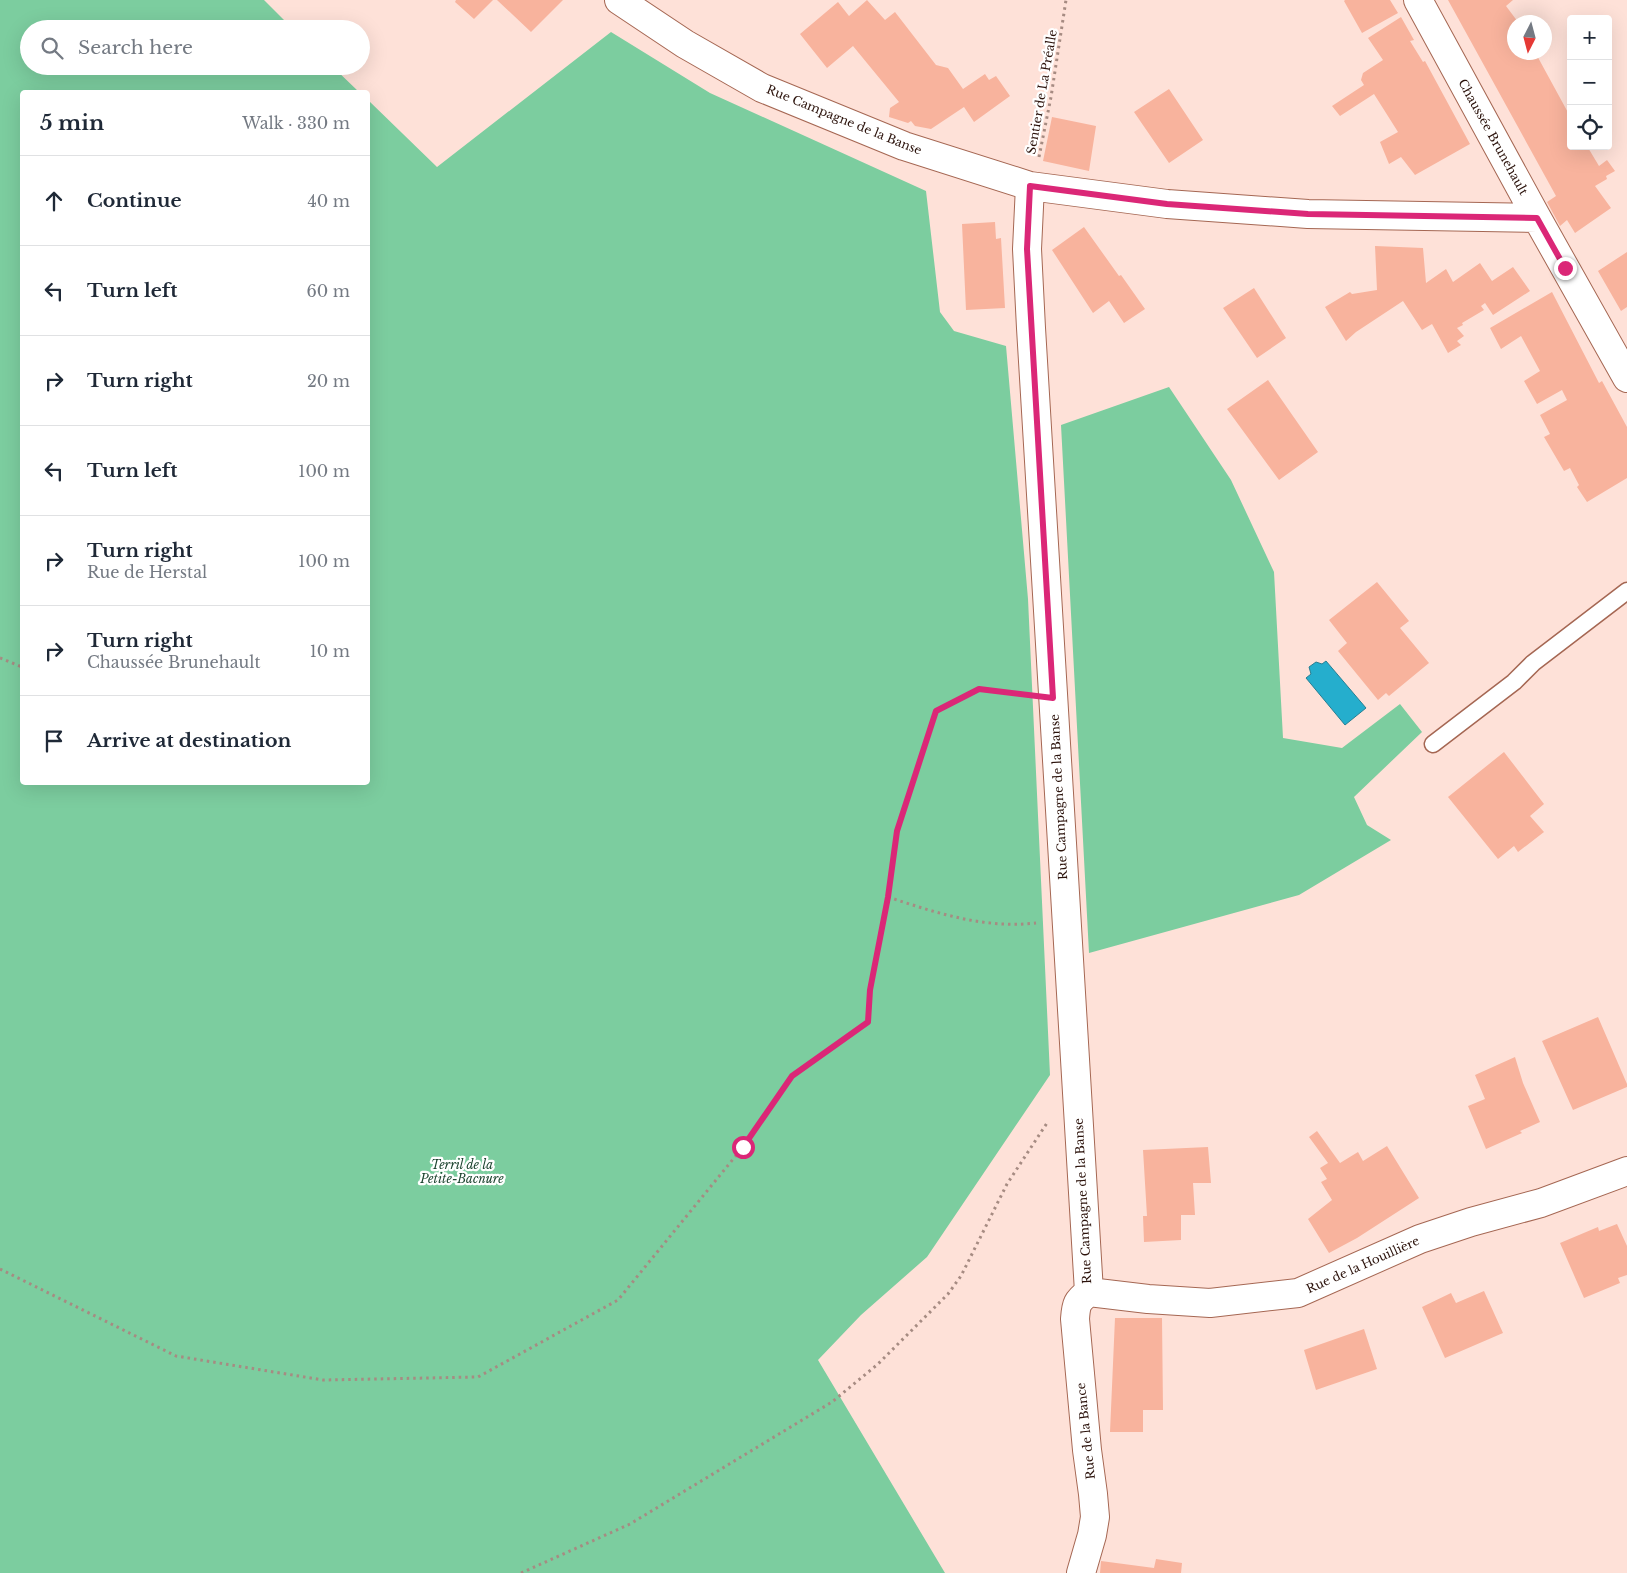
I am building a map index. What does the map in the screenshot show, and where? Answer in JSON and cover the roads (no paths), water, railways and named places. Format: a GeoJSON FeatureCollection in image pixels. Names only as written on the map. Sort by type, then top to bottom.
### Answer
{"type":"FeatureCollection","features":[{"type":"Feature","properties":{"kind":"street","name":"Rue Campagne de la Banse"},"geometry":{"type":"LineString","coordinates":[[618,0],[685,44],[762,88],[904,146],[1030,186],[1027,249],[1089,1292]]}},
{"type":"Feature","properties":{"kind":"street","name":"Chaussée Brunehault"},"geometry":{"type":"LineString","coordinates":[[1418,0],[1627,378]]}},
{"type":"Feature","properties":{"kind":"street"},"geometry":{"type":"LineString","coordinates":[[1030,186],[1167,204],[1308,214],[1537,218]]}},
{"type":"Feature","properties":{"kind":"street","name":"Rue de la Houillière"},"geometry":{"type":"LineString","coordinates":[[1089,1292],[1148,1299],[1210,1303],[1298,1293],[1420,1239],[1471,1222],[1541,1203],[1627,1171]]}},
{"type":"Feature","properties":{"kind":"street","name":"Rue de la Bance"},"geometry":{"type":"LineString","coordinates":[[1081,1573],[1095,1517],[1075,1318],[1076,1305],[1089,1292]]}},
{"type":"Feature","properties":{"kind":"lane"},"geometry":{"type":"LineString","coordinates":[[1432,744],[1514,682],[1533,663],[1627,591]]}},
{"type":"Feature","properties":{"kind":"water"},"geometry":{"type":"Polygon","coordinates":[[[1326,661],[1366,708],[1345,725],[1306,678],[1311,674],[1309,667],[1316,662],[1322,664],[1326,661]]]}},
{"type":"Feature","properties":{"kind":"park label","name":"Terril de la Petite-Bacnure"},"geometry":{"type":"Point","coordinates":[462,1172]}}]}
